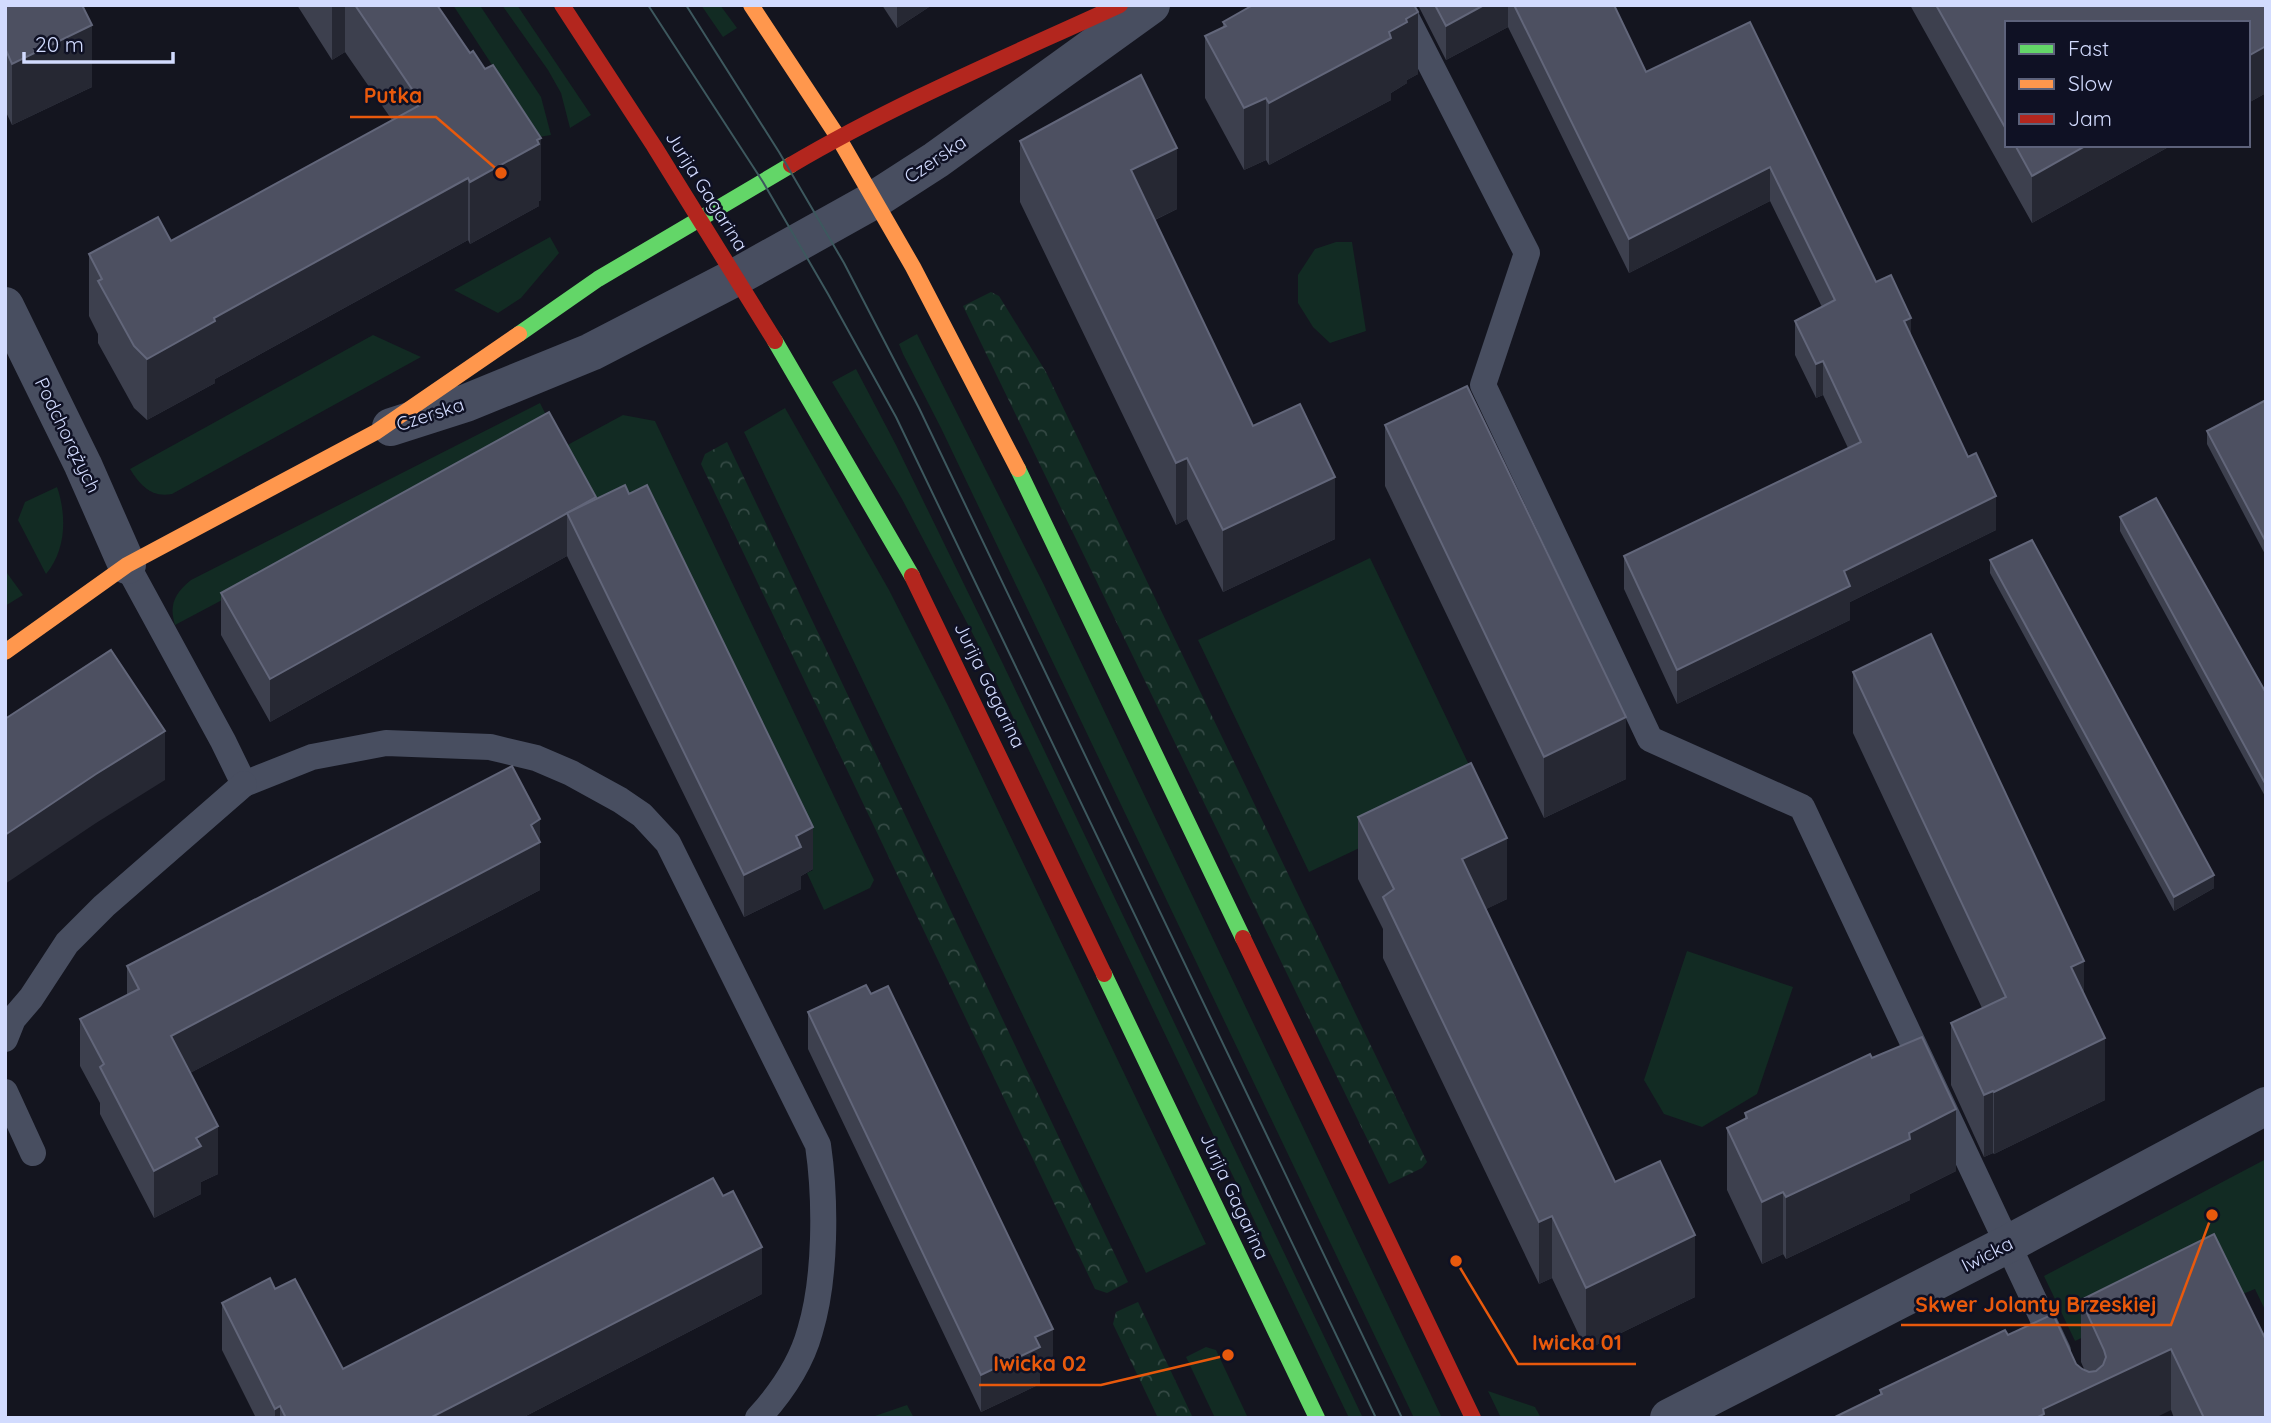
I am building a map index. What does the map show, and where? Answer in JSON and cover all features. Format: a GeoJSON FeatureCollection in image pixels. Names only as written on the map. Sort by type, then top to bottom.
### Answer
{"type":"FeatureCollection","features":[{"type":"Feature","properties":{"kind":"main road","name":"Jurija Gagarina"},"geometry":{"type":"LineString","coordinates":[[562,5],[701,219],[860,480],[914,579],[1317,1418]]}},
{"type":"Feature","properties":{"kind":"main road"},"geometry":{"type":"LineString","coordinates":[[751,5],[838,137],[949,332],[1019,470],[1473,1418]]}},
{"type":"Feature","properties":{"kind":"main road","name":"Czerska"},"geometry":{"type":"LineString","coordinates":[[376,432],[598,279],[838,137],[947,83],[1120,5]]}},
{"type":"Feature","properties":{"kind":"main road"},"geometry":{"type":"LineString","coordinates":[[5,652],[127,565],[376,432]]}},
{"type":"Feature","properties":{"kind":"street","name":"Czerska"},"geometry":{"type":"LineString","coordinates":[[376,432],[466,403],[591,352],[736,277],[874,200],[936,160],[1151,5]]}},
{"type":"Feature","properties":{"kind":"street","name":"Podchorążych"},"geometry":{"type":"LineString","coordinates":[[5,306],[83,465],[127,565]]}},
{"type":"Feature","properties":{"kind":"street","name":"Iwicka"},"geometry":{"type":"LineString","coordinates":[[1669,1418],[2008,1244],[2266,1106]]}},
{"type":"Feature","properties":{"kind":"lane"},"geometry":{"type":"LineString","coordinates":[[1400,5],[1527,253],[1483,385],[1650,739],[1802,807],[2067,1370]]}},
{"type":"Feature","properties":{"kind":"lane"},"geometry":{"type":"LineString","coordinates":[[127,565],[244,784]]}},
{"type":"Feature","properties":{"kind":"lane"},"geometry":{"type":"LineString","coordinates":[[5,1039],[13,1019],[31,998],[67,943],[104,906],[244,784],[312,757],[386,744],[490,747],[536,758],[571,773],[642,815],[668,843],[818,1145],[822,1172],[821,1267],[810,1332],[789,1380],[758,1418]]}},
{"type":"Feature","properties":{"kind":"lane"},"geometry":{"type":"LineString","coordinates":[[5,1092],[33,1153]]}},
{"type":"Feature","properties":{"kind":"green space"},"geometry":{"type":"Polygon","coordinates":[[[453,5],[481,7],[541,97],[551,135],[539,137],[453,5]]]}},
{"type":"Feature","properties":{"kind":"green space"},"geometry":{"type":"Polygon","coordinates":[[[502,5],[517,5],[591,115],[570,128],[561,93],[502,5]]]}},
{"type":"Feature","properties":{"kind":"green space"},"geometry":{"type":"Polygon","coordinates":[[[701,5],[720,5],[737,28],[723,37],[701,5]]]}},
{"type":"Feature","properties":{"kind":"green space"},"geometry":{"type":"Polygon","coordinates":[[[550,237],[559,253],[521,298],[498,313],[454,290],[550,237]]]}},
{"type":"Feature","properties":{"kind":"green space"},"geometry":{"type":"Polygon","coordinates":[[[1336,242],[1352,242],[1366,331],[1330,343],[1313,327],[1298,303],[1298,275],[1315,249],[1336,242]]]}},
{"type":"Feature","properties":{"kind":"green space"},"geometry":{"type":"Polygon","coordinates":[[[991,292],[999,296],[1046,372],[1427,1162],[1422,1168],[1389,1184],[963,306],[991,292]]]}},
{"type":"Feature","properties":{"kind":"green space"},"geometry":{"type":"Polygon","coordinates":[[[917,334],[1044,585],[1442,1418],[1414,1418],[941,428],[903,354],[899,344],[917,334]]]}},
{"type":"Feature","properties":{"kind":"green space"},"geometry":{"type":"Polygon","coordinates":[[[373,335],[421,357],[172,494],[152,492],[130,469],[373,335]]]}},
{"type":"Feature","properties":{"kind":"green space"},"geometry":{"type":"Polygon","coordinates":[[[856,369],[1003,664],[1363,1418],[1349,1418],[976,640],[902,499],[832,382],[856,369]]]}},
{"type":"Feature","properties":{"kind":"green space"},"geometry":{"type":"Polygon","coordinates":[[[540,403],[551,425],[175,625],[174,600],[191,580],[540,403]]]}},
{"type":"Feature","properties":{"kind":"green space"},"geometry":{"type":"Polygon","coordinates":[[[785,408],[889,590],[948,706],[1206,1244],[1146,1273],[744,432],[785,408]]]}},
{"type":"Feature","properties":{"kind":"green space"},"geometry":{"type":"Polygon","coordinates":[[[623,415],[655,421],[874,880],[870,888],[824,910],[807,873],[813,870],[629,536],[549,455],[623,415]]]}},
{"type":"Feature","properties":{"kind":"green space"},"geometry":{"type":"Polygon","coordinates":[[[727,442],[1128,1282],[1107,1293],[1095,1289],[701,464],[705,454],[727,442]]]}},
{"type":"Feature","properties":{"kind":"green space"},"geometry":{"type":"Polygon","coordinates":[[[57,487],[63,532],[58,554],[46,574],[18,520],[25,502],[57,487]]]}},
{"type":"Feature","properties":{"kind":"green space"},"geometry":{"type":"Polygon","coordinates":[[[1370,558],[1481,790],[1309,872],[1198,640],[1370,558]]]}},
{"type":"Feature","properties":{"kind":"green space"},"geometry":{"type":"Polygon","coordinates":[[[7,573],[23,595],[5,606],[5,574],[7,573]]]}},
{"type":"Feature","properties":{"kind":"green space"},"geometry":{"type":"Polygon","coordinates":[[[1687,951],[1793,987],[1757,1094],[1702,1127],[1664,1114],[1644,1080],[1687,951]]]}},
{"type":"Feature","properties":{"kind":"green space"},"geometry":{"type":"Polygon","coordinates":[[[2266,1159],[2266,1312],[2255,1289],[2233,1298],[2223,1272],[2075,1341],[2044,1276],[2266,1159]]]}},
{"type":"Feature","properties":{"kind":"green space"},"geometry":{"type":"Polygon","coordinates":[[[1138,1302],[1193,1418],[1158,1418],[1113,1324],[1116,1312],[1138,1302]]]}},
{"type":"Feature","properties":{"kind":"green space"},"geometry":{"type":"Polygon","coordinates":[[[1206,1347],[1216,1350],[1248,1418],[1215,1418],[1186,1357],[1206,1347]]]}},
{"type":"Feature","properties":{"kind":"green space"},"geometry":{"type":"Polygon","coordinates":[[[1488,1391],[1535,1407],[1541,1418],[1501,1418],[1488,1391]]]}},
{"type":"Feature","properties":{"kind":"green space"},"geometry":{"type":"Polygon","coordinates":[[[907,1405],[914,1418],[869,1418],[907,1405]]]}},
{"type":"Feature","properties":{"kind":"building"},"geometry":{"type":"Polygon","coordinates":[[[5,5],[82,5],[92,25],[12,64],[5,48],[5,5]]]}},
{"type":"Feature","properties":{"kind":"building"},"geometry":{"type":"Polygon","coordinates":[[[355,5],[437,5],[470,53],[473,51],[485,69],[493,65],[541,138],[537,140],[539,144],[470,182],[468,178],[214,318],[215,321],[147,359],[134,346],[98,281],[102,279],[89,254],[158,217],[171,241],[422,104],[355,5]]]}},
{"type":"Feature","properties":{"kind":"building"},"geometry":{"type":"Polygon","coordinates":[[[1253,5],[1414,5],[1418,12],[1389,32],[1391,38],[1269,103],[1266,98],[1244,108],[1205,36],[1226,26],[1223,22],[1253,5]]]}},
{"type":"Feature","properties":{"kind":"building"},"geometry":{"type":"Polygon","coordinates":[[[1435,5],[1484,5],[1446,26],[1435,5]]]}},
{"type":"Feature","properties":{"kind":"building"},"geometry":{"type":"Polygon","coordinates":[[[1514,5],[1614,5],[1646,72],[1750,22],[1876,282],[1891,275],[1911,318],[1904,321],[1968,457],[1976,453],[1996,496],[1844,571],[1850,586],[1677,670],[1624,556],[1861,442],[1823,361],[1816,364],[1795,321],[1835,300],[1770,167],[1629,239],[1514,5]]]}},
{"type":"Feature","properties":{"kind":"building"},"geometry":{"type":"Polygon","coordinates":[[[1936,5],[2266,5],[2266,46],[2250,55],[2250,21],[2005,21],[2005,127],[1936,5]]]}},
{"type":"Feature","properties":{"kind":"building"},"geometry":{"type":"Polygon","coordinates":[[[1141,75],[1177,148],[1131,170],[1253,426],[1300,404],[1335,477],[1223,530],[1187,458],[1176,463],[1020,141],[1141,75]]]}},
{"type":"Feature","properties":{"kind":"building"},"geometry":{"type":"Polygon","coordinates":[[[2016,147],[2083,147],[2032,176],[2016,147]]]}},
{"type":"Feature","properties":{"kind":"building"},"geometry":{"type":"Polygon","coordinates":[[[1467,386],[1626,717],[1544,757],[1385,425],[1467,386]]]}},
{"type":"Feature","properties":{"kind":"building"},"geometry":{"type":"Polygon","coordinates":[[[2266,400],[2266,542],[2207,431],[2266,400]]]}},
{"type":"Feature","properties":{"kind":"building"},"geometry":{"type":"Polygon","coordinates":[[[549,412],[596,497],[270,679],[221,593],[549,412]]]}},
{"type":"Feature","properties":{"kind":"building"},"geometry":{"type":"Polygon","coordinates":[[[625,485],[629,494],[647,485],[813,827],[796,836],[801,847],[744,875],[567,513],[625,485]]]}},
{"type":"Feature","properties":{"kind":"building"},"geometry":{"type":"Polygon","coordinates":[[[2156,498],[2266,693],[2266,785],[2120,517],[2156,498]]]}},
{"type":"Feature","properties":{"kind":"building"},"geometry":{"type":"Polygon","coordinates":[[[2032,540],[2214,875],[2174,897],[1990,560],[2032,540]]]}},
{"type":"Feature","properties":{"kind":"building"},"geometry":{"type":"Polygon","coordinates":[[[1931,634],[2084,961],[2071,967],[2105,1038],[1984,1095],[1951,1023],[2006,997],[1853,672],[1931,634]]]}},
{"type":"Feature","properties":{"kind":"building"},"geometry":{"type":"Polygon","coordinates":[[[111,650],[165,731],[5,835],[5,719],[111,650]]]}},
{"type":"Feature","properties":{"kind":"building"},"geometry":{"type":"Polygon","coordinates":[[[1471,763],[1507,838],[1462,859],[1615,1182],[1660,1161],[1695,1235],[1586,1288],[1552,1216],[1539,1222],[1383,897],[1394,889],[1358,817],[1471,763]]]}},
{"type":"Feature","properties":{"kind":"building"},"geometry":{"type":"Polygon","coordinates":[[[512,766],[540,819],[531,825],[540,842],[171,1036],[218,1126],[196,1138],[201,1146],[154,1171],[100,1067],[104,1064],[80,1019],[139,989],[127,966],[512,766]]]}},
{"type":"Feature","properties":{"kind":"building"},"geometry":{"type":"Polygon","coordinates":[[[866,985],[871,994],[888,986],[1053,1329],[1035,1337],[1040,1347],[981,1375],[808,1012],[866,985]]]}},
{"type":"Feature","properties":{"kind":"building"},"geometry":{"type":"Polygon","coordinates":[[[1922,1037],[1956,1109],[1909,1133],[1910,1139],[1786,1197],[1783,1192],[1762,1202],[1727,1128],[1747,1118],[1745,1113],[1870,1054],[1872,1058],[1922,1037]]]}},
{"type":"Feature","properties":{"kind":"building"},"geometry":{"type":"Polygon","coordinates":[[[713,1178],[723,1196],[733,1191],[762,1247],[430,1418],[286,1418],[280,1406],[275,1409],[222,1303],[270,1278],[275,1289],[295,1279],[343,1369],[713,1178]]]}},
{"type":"Feature","properties":{"kind":"building"},"geometry":{"type":"Polygon","coordinates":[[[2214,1234],[2266,1340],[2266,1418],[2204,1418],[2171,1349],[2043,1409],[2044,1414],[2036,1418],[1833,1418],[1882,1394],[1880,1390],[2005,1330],[2008,1335],[2053,1314],[2076,1364],[2089,1372],[2096,1371],[2103,1365],[2106,1357],[2081,1300],[2214,1234]]]}},
{"type":"Feature","properties":{"kind":"tram line"},"geometry":{"type":"LineString","coordinates":[[648,5],[763,182],[896,417],[1376,1418]]}},
{"type":"Feature","properties":{"kind":"tram line"},"geometry":{"type":"LineString","coordinates":[[686,5],[779,152],[844,263],[919,408],[1402,1418]]}},
{"type":"Feature","properties":{"kind":"traffic: fast"},"geometry":{"type":"LineString","coordinates":[[519,334],[598,279],[791,165]]}},
{"type":"Feature","properties":{"kind":"traffic: fast"},"geometry":{"type":"LineString","coordinates":[[775,341],[912,576]]}},
{"type":"Feature","properties":{"kind":"traffic: fast"},"geometry":{"type":"LineString","coordinates":[[1018,469],[1243,938]]}},
{"type":"Feature","properties":{"kind":"traffic: fast"},"geometry":{"type":"LineString","coordinates":[[1104,974],[1317,1418]]}},
{"type":"Feature","properties":{"kind":"traffic: slow"},"geometry":{"type":"LineString","coordinates":[[751,5],[838,137],[913,267],[1018,469]]}},
{"type":"Feature","properties":{"kind":"traffic: slow"},"geometry":{"type":"LineString","coordinates":[[5,652],[127,565],[376,432],[519,334]]}},
{"type":"Feature","properties":{"kind":"traffic: jam"},"geometry":{"type":"LineString","coordinates":[[562,5],[654,146],[775,341]]}},
{"type":"Feature","properties":{"kind":"traffic: jam"},"geometry":{"type":"LineString","coordinates":[[791,165],[912,101],[1120,5]]}},
{"type":"Feature","properties":{"kind":"traffic: jam"},"geometry":{"type":"LineString","coordinates":[[912,576],[1104,974]]}},
{"type":"Feature","properties":{"kind":"traffic: jam"},"geometry":{"type":"LineString","coordinates":[[1243,938],[1473,1418]]}},
{"type":"Feature","properties":{"kind":"place","name":"Putka"},"geometry":{"type":"Point","coordinates":[501,173]}},
{"type":"Feature","properties":{"kind":"place","name":"Skwer Jolanty Brzeskiej"},"geometry":{"type":"Point","coordinates":[2212,1215]}},
{"type":"Feature","properties":{"kind":"place","name":"Iwicka 01"},"geometry":{"type":"Point","coordinates":[1456,1261]}},
{"type":"Feature","properties":{"kind":"place","name":"Iwicka 02"},"geometry":{"type":"Point","coordinates":[1228,1355]}}]}
